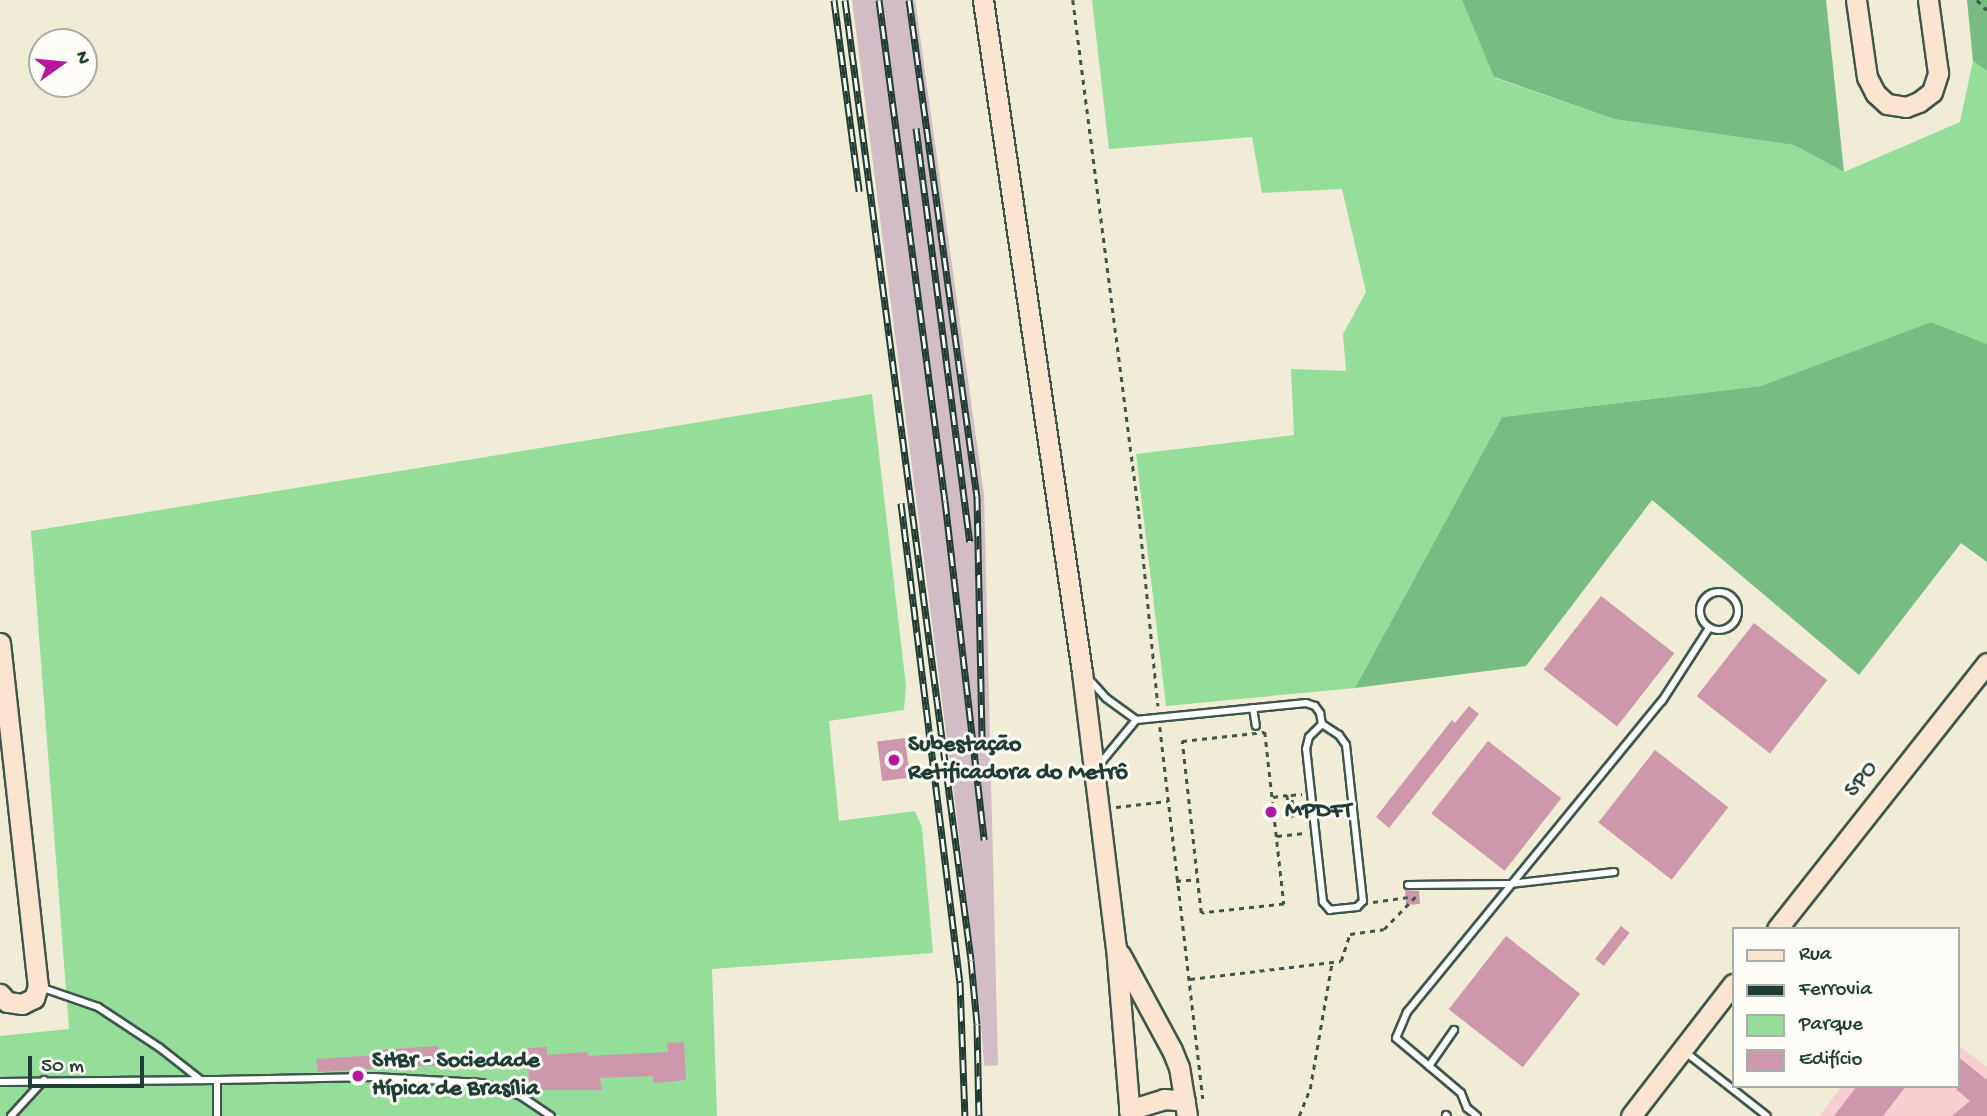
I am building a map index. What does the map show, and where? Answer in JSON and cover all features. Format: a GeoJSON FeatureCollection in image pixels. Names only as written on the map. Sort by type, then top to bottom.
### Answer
{"type":"FeatureCollection","features":[{"type":"Feature","properties":{"kind":"street"},"geometry":{"type":"LineString","coordinates":[[983,0],[1100,809],[1116,947],[1129,1113],[1164,1099],[1192,1106]]}},
{"type":"Feature","properties":{"kind":"street"},"geometry":{"type":"LineString","coordinates":[[1856,0],[1867,77],[1875,93],[1887,104],[1906,107],[1920,102],[1932,92],[1938,73],[1928,0]]}},
{"type":"Feature","properties":{"kind":"street"},"geometry":{"type":"LineString","coordinates":[[0,643],[38,986],[37,993],[29,1002],[2,1002]]}},
{"type":"Feature","properties":{"kind":"street","name":"SPO"},"geometry":{"type":"LineString","coordinates":[[1779,927],[1987,663]]}},
{"type":"Feature","properties":{"kind":"street"},"geometry":{"type":"LineString","coordinates":[[1116,947],[1172,1050],[1192,1106]]}},
{"type":"Feature","properties":{"kind":"street"},"geometry":{"type":"LineString","coordinates":[[1631,1116],[1731,988]]}},
{"type":"Feature","properties":{"kind":"lane"},"geometry":{"type":"LineString","coordinates":[[1719,592],[1732,597],[1738,610],[1734,623],[1723,630],[1709,628],[1701,619],[1700,607],[1706,596],[1719,592]]}},
{"type":"Feature","properties":{"kind":"lane"},"geometry":{"type":"LineString","coordinates":[[1477,1116],[1468,1108],[1461,1093],[1396,1038],[1407,1012],[1662,701],[1709,628]]}},
{"type":"Feature","properties":{"kind":"lane"},"geometry":{"type":"LineString","coordinates":[[1082,672],[1106,698],[1136,720],[1253,708],[1307,704],[1315,706],[1320,713],[1322,724],[1339,735],[1346,745],[1363,901],[1357,907],[1330,910],[1325,907],[1306,750],[1309,737],[1322,724]]}},
{"type":"Feature","properties":{"kind":"lane"},"geometry":{"type":"LineString","coordinates":[[1253,708],[1255,726]]}},
{"type":"Feature","properties":{"kind":"lane"},"geometry":{"type":"LineString","coordinates":[[1094,770],[1136,720]]}},
{"type":"Feature","properties":{"kind":"lane"},"geometry":{"type":"LineString","coordinates":[[1408,885],[1510,884],[1614,872]]}},
{"type":"Feature","properties":{"kind":"lane"},"geometry":{"type":"LineString","coordinates":[[38,986],[98,1007],[160,1048],[201,1080]]}},
{"type":"Feature","properties":{"kind":"lane"},"geometry":{"type":"LineString","coordinates":[[1429,1066],[1454,1030]]}},
{"type":"Feature","properties":{"kind":"lane"},"geometry":{"type":"LineString","coordinates":[[1682,1050],[1767,1116]]}},
{"type":"Feature","properties":{"kind":"lane"},"geometry":{"type":"LineString","coordinates":[[0,1082],[373,1077],[482,1083],[521,1097],[551,1116]]}},
{"type":"Feature","properties":{"kind":"lane"},"geometry":{"type":"LineString","coordinates":[[11,1116],[44,1080]]}},
{"type":"Feature","properties":{"kind":"lane"},"geometry":{"type":"LineString","coordinates":[[217,1080],[217,1116]]}},
{"type":"Feature","properties":{"kind":"path"},"geometry":{"type":"LineString","coordinates":[[1073,0],[1139,514],[1168,801],[1190,979],[1192,1106]]}},
{"type":"Feature","properties":{"kind":"path"},"geometry":{"type":"LineString","coordinates":[[1977,0],[1987,10]]}},
{"type":"Feature","properties":{"kind":"path"},"geometry":{"type":"LineString","coordinates":[[1265,732],[1277,836],[1284,904],[1201,913],[1182,741],[1265,732]]}},
{"type":"Feature","properties":{"kind":"path"},"geometry":{"type":"LineString","coordinates":[[1273,797],[1287,795],[1290,816],[1294,815],[1291,795],[1310,793]]}},
{"type":"Feature","properties":{"kind":"path"},"geometry":{"type":"LineString","coordinates":[[1100,809],[1168,801]]}},
{"type":"Feature","properties":{"kind":"path"},"geometry":{"type":"LineString","coordinates":[[1277,836],[1301,833]]}},
{"type":"Feature","properties":{"kind":"path"},"geometry":{"type":"LineString","coordinates":[[1177,881],[1197,879]]}},
{"type":"Feature","properties":{"kind":"path"},"geometry":{"type":"LineString","coordinates":[[1190,979],[1341,961],[1350,934],[1384,929],[1425,885]]}},
{"type":"Feature","properties":{"kind":"path"},"geometry":{"type":"LineString","coordinates":[[1363,901],[1416,896]]}},
{"type":"Feature","properties":{"kind":"path"},"geometry":{"type":"LineString","coordinates":[[1299,1116],[1310,1089],[1332,962]]}},
{"type":"Feature","properties":{"kind":"shaded area"},"geometry":{"type":"Polygon","coordinates":[[[852,0],[915,0],[984,494],[998,1065],[984,1066],[980,1010],[955,802],[852,0]]]}},
{"type":"Feature","properties":{"kind":"shaded area"},"geometry":{"type":"Polygon","coordinates":[[[1959,1046],[1987,1067],[1987,1116],[1819,1116],[1840,1088],[1959,1088],[1959,1046]]]}},
{"type":"Feature","properties":{"kind":"green space"},"geometry":{"type":"Polygon","coordinates":[[[1092,0],[1462,0],[1495,78],[1614,119],[1794,145],[1844,172],[1960,122],[1973,61],[1987,71],[1987,344],[1931,322],[1761,386],[1502,417],[1355,688],[1166,706],[1136,454],[1294,435],[1291,369],[1346,371],[1343,334],[1366,292],[1342,189],[1262,193],[1252,137],[1109,149],[1092,0]]]}},
{"type":"Feature","properties":{"kind":"green space"},"geometry":{"type":"Polygon","coordinates":[[[1462,0],[1826,0],[1844,172],[1794,145],[1614,119],[1494,77],[1462,0]]]}},
{"type":"Feature","properties":{"kind":"green space"},"geometry":{"type":"Polygon","coordinates":[[[1967,0],[1987,0],[1987,71],[1973,61],[1967,0]]]}},
{"type":"Feature","properties":{"kind":"green space"},"geometry":{"type":"Polygon","coordinates":[[[1931,322],[1987,344],[1987,562],[1961,543],[1859,675],[1652,500],[1526,666],[1355,688],[1502,417],[1761,386],[1931,322]]]}},
{"type":"Feature","properties":{"kind":"green space"},"geometry":{"type":"Polygon","coordinates":[[[872,394],[906,686],[904,710],[829,721],[839,821],[915,811],[922,827],[933,953],[712,969],[717,1116],[0,1116],[0,1036],[69,1029],[31,531],[872,394]]]}},
{"type":"Feature","properties":{"kind":"building"},"geometry":{"type":"Polygon","coordinates":[[[1601,596],[1674,653],[1617,727],[1544,669],[1601,596]]]}},
{"type":"Feature","properties":{"kind":"building"},"geometry":{"type":"Polygon","coordinates":[[[1754,623],[1827,680],[1770,754],[1697,696],[1754,623]]]}},
{"type":"Feature","properties":{"kind":"building"},"geometry":{"type":"Polygon","coordinates":[[[1469,706],[1479,714],[1389,828],[1376,817],[1452,720],[1455,723],[1469,706]]]}},
{"type":"Feature","properties":{"kind":"building","name":"Subestação Retificadora do Metrô"},"geometry":{"type":"Polygon","coordinates":[[[905,738],[910,778],[882,781],[877,741],[905,738]]]}},
{"type":"Feature","properties":{"kind":"building"},"geometry":{"type":"Polygon","coordinates":[[[1488,741],[1561,798],[1505,871],[1431,813],[1488,741]]]}},
{"type":"Feature","properties":{"kind":"building"},"geometry":{"type":"Polygon","coordinates":[[[1655,750],[1728,807],[1672,880],[1598,822],[1655,750]]]}},
{"type":"Feature","properties":{"kind":"building"},"geometry":{"type":"Polygon","coordinates":[[[1405,890],[1419,891],[1420,904],[1406,905],[1405,890]]]}},
{"type":"Feature","properties":{"kind":"building"},"geometry":{"type":"Polygon","coordinates":[[[1621,926],[1630,933],[1604,966],[1595,959],[1621,926]]]}},
{"type":"Feature","properties":{"kind":"building"},"geometry":{"type":"Polygon","coordinates":[[[1506,936],[1580,994],[1523,1067],[1449,1009],[1506,936]]]}},
{"type":"Feature","properties":{"kind":"building"},"geometry":{"type":"Polygon","coordinates":[[[684,1042],[686,1080],[653,1083],[653,1076],[600,1078],[602,1090],[529,1090],[528,1048],[547,1047],[547,1055],[587,1052],[588,1056],[668,1052],[667,1043],[684,1042]]]}},
{"type":"Feature","properties":{"kind":"building"},"geometry":{"type":"Polygon","coordinates":[[[438,1046],[439,1065],[318,1072],[316,1059],[377,1055],[376,1050],[438,1046]]]}},
{"type":"Feature","properties":{"kind":"building"},"geometry":{"type":"Polygon","coordinates":[[[1959,1058],[1987,1080],[1987,1116],[1952,1116],[1970,1101],[1957,1090],[1959,1058]]]}},
{"type":"Feature","properties":{"kind":"building"},"geometry":{"type":"Polygon","coordinates":[[[1855,1088],[1904,1088],[1883,1116],[1834,1116],[1855,1088]]]}},
{"type":"Feature","properties":{"kind":"railway"},"geometry":{"type":"LineString","coordinates":[[834,0],[859,191]]}},
{"type":"Feature","properties":{"kind":"railway"},"geometry":{"type":"LineString","coordinates":[[845,0],[971,960],[977,1024],[979,1116]]}},
{"type":"Feature","properties":{"kind":"railway"},"geometry":{"type":"LineString","coordinates":[[879,0],[945,501],[984,840]]}},
{"type":"Feature","properties":{"kind":"railway"},"geometry":{"type":"LineString","coordinates":[[909,0],[977,497],[982,744]]}},
{"type":"Feature","properties":{"kind":"railway"},"geometry":{"type":"LineString","coordinates":[[916,128],[970,541]]}},
{"type":"Feature","properties":{"kind":"railway"},"geometry":{"type":"LineString","coordinates":[[901,503],[960,982],[965,1116]]}},
{"type":"Feature","properties":{"kind":"place","name":"Subestação Retificadora do Metrô"},"geometry":{"type":"Point","coordinates":[894,760]}},
{"type":"Feature","properties":{"kind":"place","name":"MPDFT"},"geometry":{"type":"Point","coordinates":[1271,812]}},
{"type":"Feature","properties":{"kind":"place","name":"SHBr - Sociedade Hípica de Brasília"},"geometry":{"type":"Point","coordinates":[358,1076]}}]}
